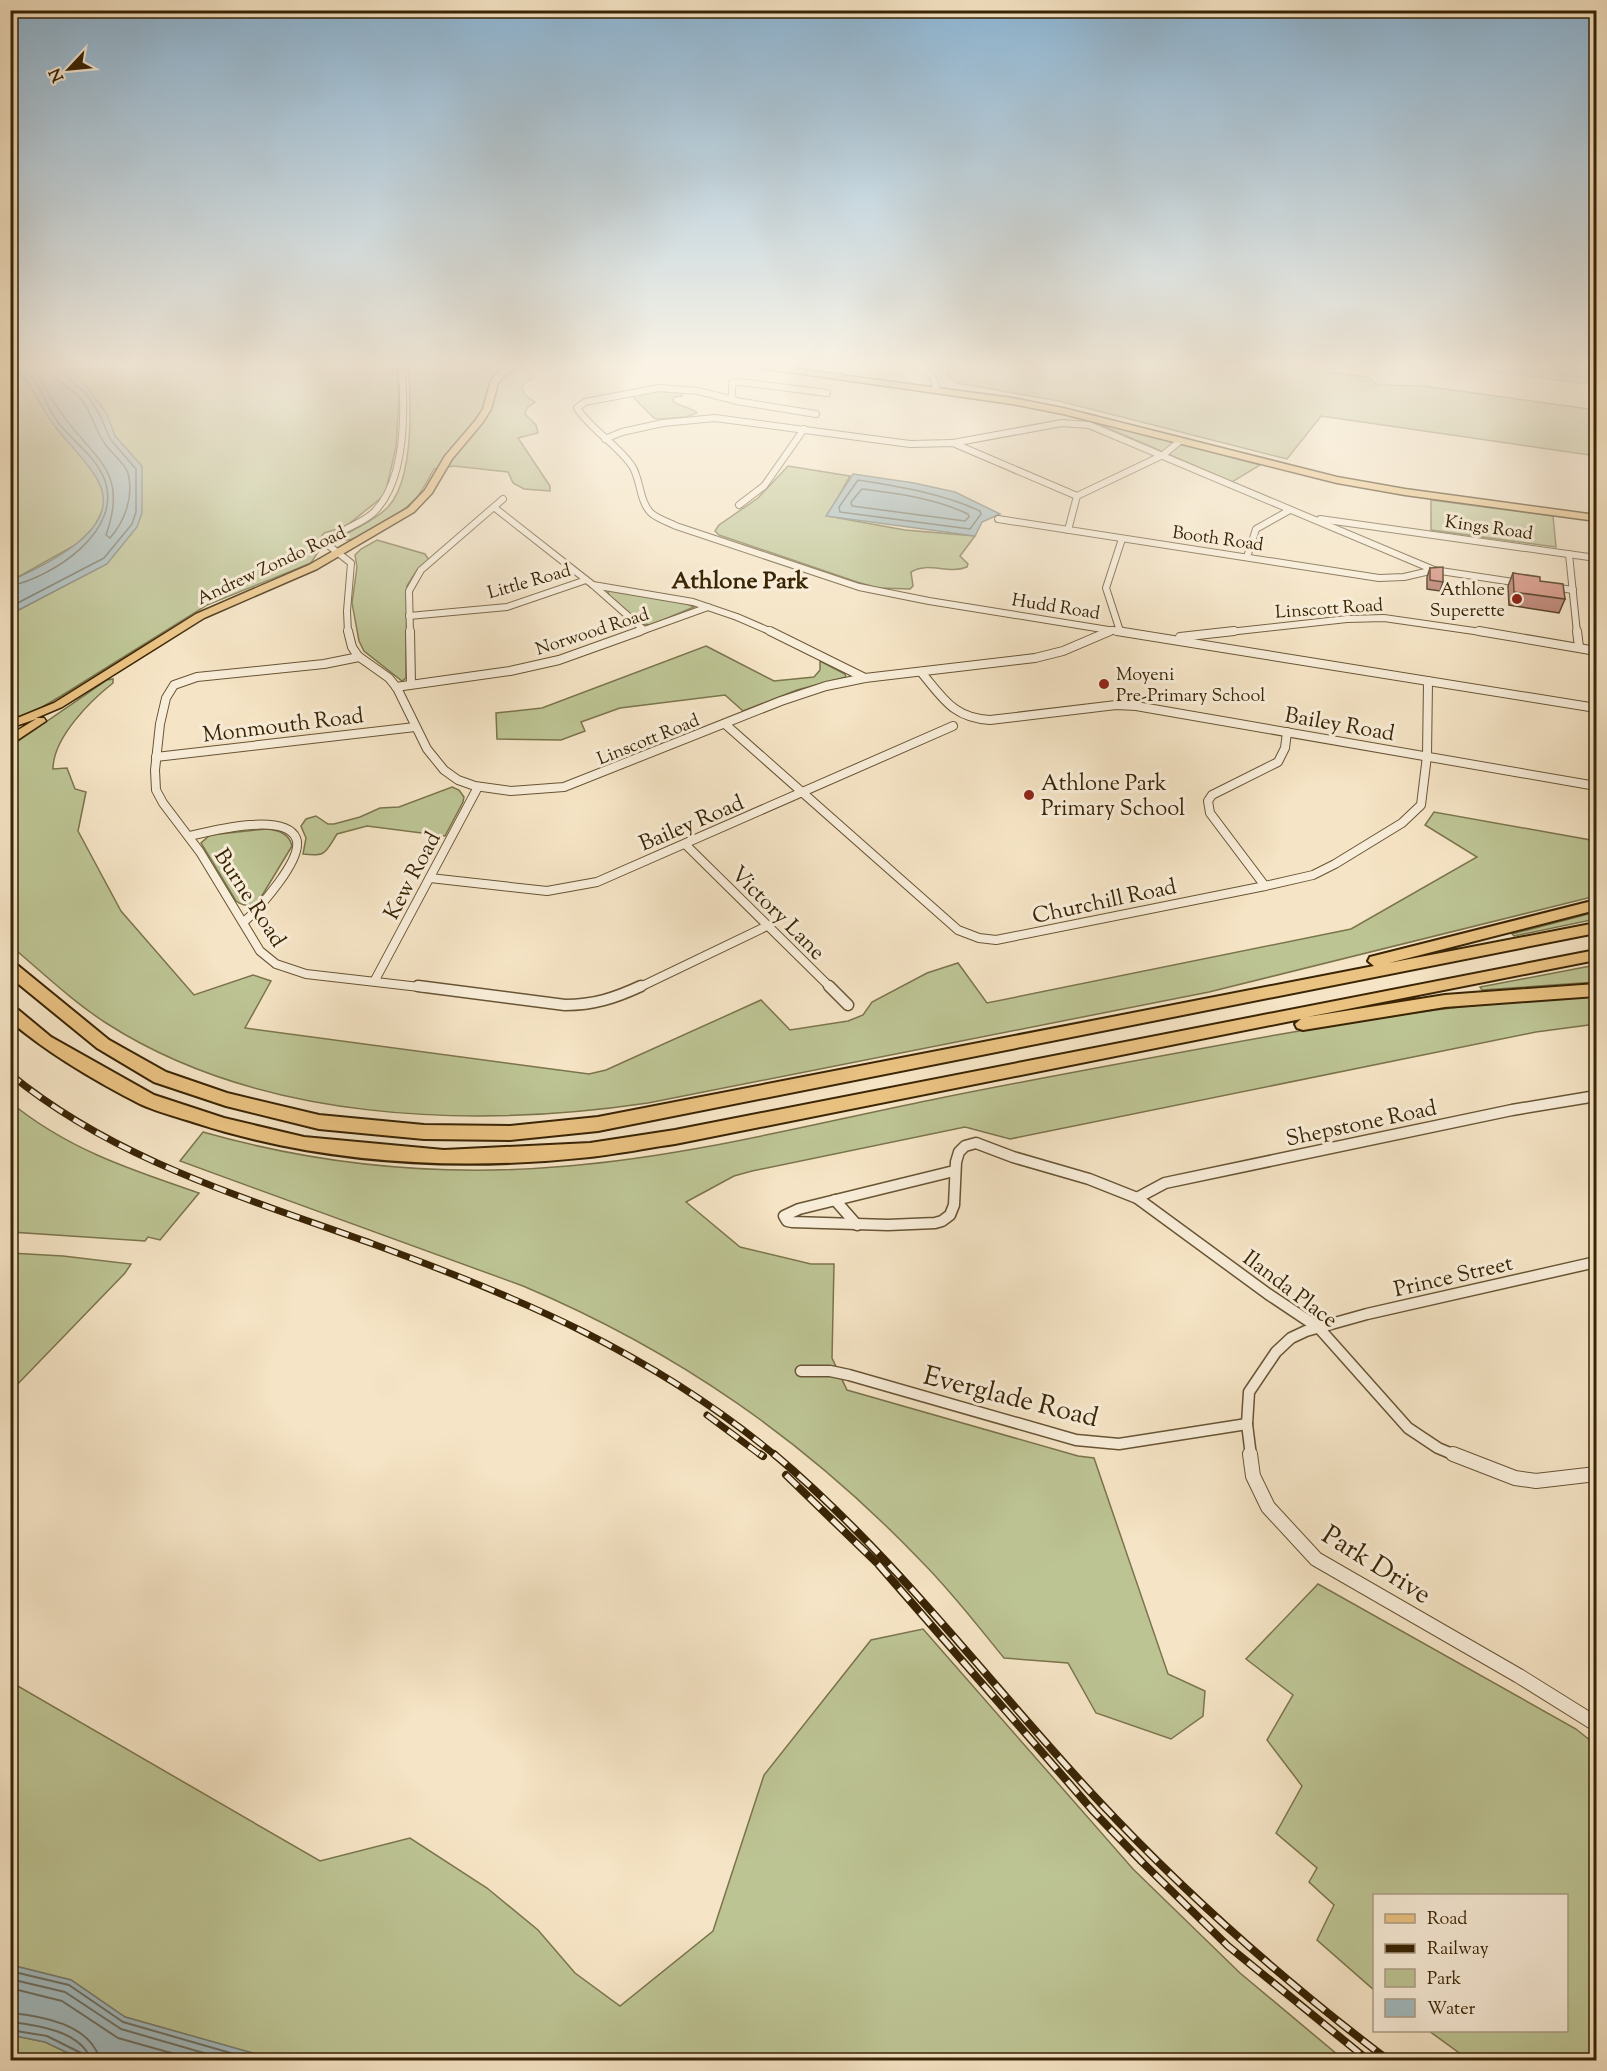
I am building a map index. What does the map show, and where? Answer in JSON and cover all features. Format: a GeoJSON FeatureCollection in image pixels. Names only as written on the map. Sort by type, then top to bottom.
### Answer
{"type":"FeatureCollection","features":[{"type":"Feature","properties":{"kind":"highway"},"geometry":{"type":"LineString","coordinates":[[1236,999],[1263,989],[1596,905]]}},
{"type":"Feature","properties":{"kind":"highway"},"geometry":{"type":"LineString","coordinates":[[10,968],[103,1044],[160,1077],[226,1099],[318,1122],[424,1132],[510,1133],[598,1124],[1596,928]]}},
{"type":"Feature","properties":{"kind":"highway"},"geometry":{"type":"LineString","coordinates":[[10,1011],[45,1041],[148,1100],[224,1125],[304,1144],[444,1157],[590,1150],[675,1137],[1596,955]]}},
{"type":"Feature","properties":{"kind":"highway"},"geometry":{"type":"LineString","coordinates":[[1215,1030],[1246,1033],[1401,1007],[1518,994],[1596,990]]}},
{"type":"Feature","properties":{"kind":"main road","name":"Andrew Zondo Road"},"geometry":{"type":"LineString","coordinates":[[10,725],[58,705],[200,616],[339,554],[401,517],[429,491],[448,459]]}},
{"type":"Feature","properties":{"kind":"main road"},"geometry":{"type":"LineString","coordinates":[[1248,459],[1369,487],[1596,518]]}},
{"type":"Feature","properties":{"kind":"main road"},"geometry":{"type":"LineString","coordinates":[[10,741],[42,720],[58,705]]}},
{"type":"Feature","properties":{"kind":"street"},"geometry":{"type":"LineString","coordinates":[[359,657],[348,630],[346,612],[351,562],[330,549],[330,541],[373,513],[389,494],[399,459]]}},
{"type":"Feature","properties":{"kind":"street","name":"Hudd Road"},"geometry":{"type":"LineString","coordinates":[[623,459],[636,472],[648,510],[664,522],[869,590],[1596,708]]}},
{"type":"Feature","properties":{"kind":"street"},"geometry":{"type":"LineString","coordinates":[[739,505],[764,486],[783,459]]}},
{"type":"Feature","properties":{"kind":"street"},"geometry":{"type":"LineString","coordinates":[[990,459],[1077,496],[1155,459]]}},
{"type":"Feature","properties":{"kind":"street"},"geometry":{"type":"LineString","coordinates":[[1171,459],[1434,570],[1527,584]]}},
{"type":"Feature","properties":{"kind":"street"},"geometry":{"type":"LineString","coordinates":[[1068,530],[1077,496]]}},
{"type":"Feature","properties":{"kind":"street"},"geometry":{"type":"LineString","coordinates":[[411,684],[409,591],[416,576],[503,499]]}},
{"type":"Feature","properties":{"kind":"street"},"geometry":{"type":"LineString","coordinates":[[495,508],[593,585],[644,630]]}},
{"type":"Feature","properties":{"kind":"street"},"geometry":{"type":"LineString","coordinates":[[1247,557],[1256,528],[1290,510]]}},
{"type":"Feature","properties":{"kind":"street","name":"Kings Road"},"geometry":{"type":"LineString","coordinates":[[1305,517],[1596,558]]}},
{"type":"Feature","properties":{"kind":"street","name":"Booth Road"},"geometry":{"type":"LineString","coordinates":[[998,519],[1379,578],[1404,577],[1434,570]]}},
{"type":"Feature","properties":{"kind":"street"},"geometry":{"type":"LineString","coordinates":[[1116,631],[1106,588],[1122,539]]}},
{"type":"Feature","properties":{"kind":"street"},"geometry":{"type":"LineString","coordinates":[[1569,554],[1579,647]]}},
{"type":"Feature","properties":{"kind":"street","name":"Little Road"},"geometry":{"type":"LineString","coordinates":[[409,616],[507,607],[585,580]]}},
{"type":"Feature","properties":{"kind":"street"},"geometry":{"type":"LineString","coordinates":[[593,585],[691,601],[708,606],[764,629],[865,678]]}},
{"type":"Feature","properties":{"kind":"street"},"geometry":{"type":"LineString","coordinates":[[1538,585],[1573,590]]}},
{"type":"Feature","properties":{"kind":"street","name":"Norwood Road"},"geometry":{"type":"LineString","coordinates":[[396,687],[510,671],[543,664],[592,650],[708,606]]}},
{"type":"Feature","properties":{"kind":"street","name":"Linscott Road"},"geometry":{"type":"LineString","coordinates":[[1169,639],[1347,619],[1384,618],[1596,651]]}},
{"type":"Feature","properties":{"kind":"street","name":"Linscott Road"},"geometry":{"type":"LineString","coordinates":[[359,657],[387,677],[396,687],[415,727],[440,767],[452,776],[478,787],[528,792],[564,787],[811,690],[865,678],[1035,658],[1064,651],[1116,631]]}},
{"type":"Feature","properties":{"kind":"street","name":"Burne Road"},"geometry":{"type":"LineString","coordinates":[[359,657],[324,664],[197,677],[178,684],[168,692],[156,757],[154,776],[156,789],[168,810],[190,836],[244,922],[250,936],[267,959],[290,971],[306,974],[375,980],[512,1000],[584,1005],[612,1000],[766,926]]}},
{"type":"Feature","properties":{"kind":"street","name":"Bailey Road"},"geometry":{"type":"LineString","coordinates":[[921,672],[956,712],[969,719],[990,720],[1126,705],[1596,786]]}},
{"type":"Feature","properties":{"kind":"street","name":"Churchill Road"},"geometry":{"type":"LineString","coordinates":[[725,724],[958,930],[979,938],[996,940],[1265,886],[1313,875],[1335,864],[1413,814],[1421,805],[1427,756],[1428,681]]}},
{"type":"Feature","properties":{"kind":"street","name":"Bailey Road"},"geometry":{"type":"LineString","coordinates":[[430,878],[547,891],[597,882],[686,845],[953,726]]}},
{"type":"Feature","properties":{"kind":"street","name":"Monmouth Road"},"geometry":{"type":"LineString","coordinates":[[156,757],[415,727]]}},
{"type":"Feature","properties":{"kind":"street"},"geometry":{"type":"LineString","coordinates":[[1265,886],[1210,813],[1208,801],[1212,795],[1278,762],[1285,748],[1287,732]]}},
{"type":"Feature","properties":{"kind":"street","name":"Kew Road"},"geometry":{"type":"LineString","coordinates":[[375,980],[478,787]]}},
{"type":"Feature","properties":{"kind":"street"},"geometry":{"type":"LineString","coordinates":[[190,836],[209,831],[269,824],[281,826],[297,839],[298,847],[281,878],[264,902],[244,922]]}},
{"type":"Feature","properties":{"kind":"street","name":"Victory Lane"},"geometry":{"type":"LineString","coordinates":[[686,845],[848,1005]]}},
{"type":"Feature","properties":{"kind":"street","name":"Shepstone Road"},"geometry":{"type":"LineString","coordinates":[[1137,1198],[1165,1183],[1512,1110],[1596,1095]]}},
{"type":"Feature","properties":{"kind":"street","name":"Ilanda Place"},"geometry":{"type":"LineString","coordinates":[[954,1171],[961,1149],[970,1143],[976,1143],[1013,1157],[1089,1179],[1137,1198],[1268,1294],[1319,1328],[1408,1428],[1438,1448],[1515,1478],[1536,1481],[1596,1474]]}},
{"type":"Feature","properties":{"kind":"street"},"geometry":{"type":"LineString","coordinates":[[954,1171],[954,1207],[949,1216],[935,1223],[857,1225],[792,1222],[787,1221],[784,1216],[791,1211],[835,1200],[954,1171]]}},
{"type":"Feature","properties":{"kind":"street"},"geometry":{"type":"LineString","coordinates":[[835,1200],[857,1225]]}},
{"type":"Feature","properties":{"kind":"street","name":"Prince Street"},"geometry":{"type":"LineString","coordinates":[[1319,1328],[1367,1314],[1596,1262]]}},
{"type":"Feature","properties":{"kind":"street","name":"Park Drive"},"geometry":{"type":"LineString","coordinates":[[1319,1328],[1291,1338],[1276,1352],[1249,1392],[1247,1424],[1253,1476],[1268,1507],[1316,1559],[1519,1676],[1596,1724]]}},
{"type":"Feature","properties":{"kind":"street","name":"Everglade Road"},"geometry":{"type":"LineString","coordinates":[[801,1371],[830,1371],[849,1375],[1076,1440],[1119,1444],[1247,1424]]}},
{"type":"Feature","properties":{"kind":"green space"},"geometry":{"type":"Polygon","coordinates":[[[11,459],[86,459],[105,489],[104,507],[94,527],[77,544],[11,581],[11,459]]]}},
{"type":"Feature","properties":{"kind":"green space"},"geometry":{"type":"Polygon","coordinates":[[[127,459],[393,459],[385,495],[345,527],[324,533],[318,541],[320,549],[311,563],[207,605],[61,696],[32,713],[11,720],[11,614],[103,564],[127,459]]]}},
{"type":"Feature","properties":{"kind":"green space"},"geometry":{"type":"Polygon","coordinates":[[[407,459],[532,459],[550,486],[550,491],[524,489],[513,483],[508,472],[454,466],[434,469],[417,497],[403,510],[373,531],[345,540],[345,535],[373,519],[388,507],[397,494],[407,459]]]}},
{"type":"Feature","properties":{"kind":"green space"},"geometry":{"type":"Polygon","coordinates":[[[1178,459],[1236,459],[1260,465],[1232,482],[1178,459]]]}},
{"type":"Feature","properties":{"kind":"green space"},"geometry":{"type":"Polygon","coordinates":[[[788,466],[850,476],[827,516],[905,530],[975,536],[960,556],[968,564],[967,567],[953,570],[918,569],[911,572],[913,586],[910,589],[878,588],[719,535],[715,531],[719,525],[758,498],[788,466]]]}},
{"type":"Feature","properties":{"kind":"green space"},"geometry":{"type":"Polygon","coordinates":[[[1431,500],[1553,516],[1556,547],[1431,530],[1431,500]]]}},
{"type":"Feature","properties":{"kind":"green space"},"geometry":{"type":"Polygon","coordinates":[[[377,540],[425,554],[429,560],[417,570],[407,586],[406,678],[402,681],[364,651],[359,641],[352,603],[357,567],[355,555],[377,540]]]}},
{"type":"Feature","properties":{"kind":"green space"},"geometry":{"type":"Polygon","coordinates":[[[607,590],[685,603],[694,607],[651,625],[643,624],[611,599],[607,590]]]}},
{"type":"Feature","properties":{"kind":"green space"},"geometry":{"type":"Polygon","coordinates":[[[706,646],[774,681],[814,677],[820,670],[820,661],[845,674],[846,677],[797,690],[743,711],[725,695],[620,708],[581,722],[585,731],[561,740],[497,739],[496,713],[542,708],[706,646]]]}},
{"type":"Feature","properties":{"kind":"green space"},"geometry":{"type":"Polygon","coordinates":[[[113,679],[113,683],[84,710],[66,733],[59,745],[53,769],[67,768],[75,789],[86,792],[78,831],[121,911],[194,995],[253,975],[271,981],[245,1028],[589,1074],[606,1070],[761,1000],[790,1030],[848,1021],[863,1015],[872,1002],[927,973],[958,963],[987,1003],[1351,929],[1477,857],[1425,825],[1434,812],[1596,841],[1596,896],[1209,992],[648,1103],[580,1111],[511,1115],[440,1115],[369,1110],[299,1099],[231,1081],[166,1056],[93,1014],[11,946],[11,746],[107,680],[113,679]]]}},
{"type":"Feature","properties":{"kind":"green space"},"geometry":{"type":"Polygon","coordinates":[[[452,787],[459,790],[464,797],[445,836],[367,826],[337,834],[321,854],[303,854],[306,838],[301,826],[306,819],[316,816],[328,824],[334,824],[360,817],[380,808],[399,807],[452,787]]]}},
{"type":"Feature","properties":{"kind":"green space"},"geometry":{"type":"Polygon","coordinates":[[[266,829],[282,833],[292,846],[260,899],[251,905],[242,904],[236,901],[201,843],[210,835],[266,829]]]}},
{"type":"Feature","properties":{"kind":"green space"},"geometry":{"type":"Polygon","coordinates":[[[1596,912],[1596,919],[1514,936],[1512,934],[1596,912]]]}},
{"type":"Feature","properties":{"kind":"green space"},"geometry":{"type":"Polygon","coordinates":[[[1596,965],[1596,982],[1482,990],[1480,987],[1596,965]]]}},
{"type":"Feature","properties":{"kind":"green space"},"geometry":{"type":"Polygon","coordinates":[[[1596,995],[1596,1024],[1536,1032],[1010,1139],[965,1127],[752,1171],[734,1176],[686,1202],[740,1247],[811,1264],[834,1264],[832,1358],[847,1390],[1078,1456],[1094,1458],[1168,1674],[1205,1691],[1203,1716],[1171,1739],[1096,1713],[1068,1663],[1004,1658],[943,1584],[877,1517],[785,1438],[686,1370],[580,1312],[523,1286],[180,1161],[203,1132],[293,1153],[384,1166],[476,1170],[522,1169],[614,1161],[705,1147],[1001,1086],[1306,1030],[1451,1008],[1596,995]]]}},
{"type":"Feature","properties":{"kind":"green space"},"geometry":{"type":"Polygon","coordinates":[[[10,1102],[54,1133],[77,1145],[149,1176],[199,1193],[160,1240],[148,1237],[145,1241],[11,1232],[10,1102]]]}},
{"type":"Feature","properties":{"kind":"green space"},"geometry":{"type":"Polygon","coordinates":[[[10,1253],[63,1256],[131,1264],[125,1273],[11,1391],[10,1253]]]}},
{"type":"Feature","properties":{"kind":"green space"},"geometry":{"type":"Polygon","coordinates":[[[1318,1584],[1576,1729],[1596,1745],[1596,2060],[1469,2060],[1430,2032],[1568,2032],[1568,1894],[1373,1894],[1373,1989],[1317,1940],[1334,1905],[1309,1882],[1317,1868],[1276,1833],[1302,1786],[1267,1740],[1293,1695],[1246,1659],[1318,1584]]]}},
{"type":"Feature","properties":{"kind":"green space"},"geometry":{"type":"Polygon","coordinates":[[[923,1629],[1133,1869],[1240,1973],[1344,2060],[277,2060],[125,2017],[71,1980],[11,1965],[11,1682],[320,1861],[410,1838],[487,1888],[538,1930],[575,1973],[620,2006],[713,1931],[764,1775],[871,1640],[923,1629]]]}},
{"type":"Feature","properties":{"kind":"green space"},"geometry":{"type":"Polygon","coordinates":[[[10,2035],[45,2042],[83,2060],[11,2060],[10,2035]]]}},
{"type":"Feature","properties":{"kind":"water"},"geometry":{"type":"Polygon","coordinates":[[[83,459],[135,459],[142,466],[142,513],[137,527],[107,564],[11,614],[11,581],[61,555],[78,543],[92,529],[101,514],[103,497],[93,472],[83,459]]]}},
{"type":"Feature","properties":{"kind":"water"},"geometry":{"type":"Polygon","coordinates":[[[853,474],[955,492],[1000,514],[982,522],[975,536],[826,516],[853,474]]]}},
{"type":"Feature","properties":{"kind":"water"},"geometry":{"type":"Polygon","coordinates":[[[11,1965],[71,1980],[125,2017],[277,2060],[83,2060],[45,2042],[11,2035],[11,1965]]]}},
{"type":"Feature","properties":{"kind":"building"},"geometry":{"type":"Polygon","coordinates":[[[1443,567],[1443,582],[1430,580],[1430,568],[1443,567]]]}},
{"type":"Feature","properties":{"kind":"building"},"geometry":{"type":"Polygon","coordinates":[[[1513,573],[1540,577],[1540,581],[1563,584],[1565,599],[1514,592],[1513,573]]]}},
{"type":"Feature","properties":{"kind":"railway"},"geometry":{"type":"LineString","coordinates":[[10,1074],[51,1104],[94,1131],[138,1154],[230,1193],[428,1264],[584,1332],[682,1387],[776,1456]]}},
{"type":"Feature","properties":{"kind":"railway"},"geometry":{"type":"LineString","coordinates":[[707,1415],[762,1456]]}},
{"type":"Feature","properties":{"kind":"railway"},"geometry":{"type":"LineString","coordinates":[[774,1454],[818,1493],[901,1577],[1055,1753],[1164,1868],[1273,1967],[1388,2060]]}},
{"type":"Feature","properties":{"kind":"railway"},"geometry":{"type":"LineString","coordinates":[[786,1475],[878,1564],[1094,1812],[1142,1862],[1228,1946],[1368,2060]]}},
{"type":"Feature","properties":{"kind":"place","name":"Athlone Superette"},"geometry":{"type":"Point","coordinates":[1517,599]}},
{"type":"Feature","properties":{"kind":"place","name":"Moyeni Pre-Primary School"},"geometry":{"type":"Point","coordinates":[1104,684]}},
{"type":"Feature","properties":{"kind":"place","name":"Athlone Park Primary School"},"geometry":{"type":"Point","coordinates":[1029,795]}},
{"type":"Feature","properties":{"kind":"district","name":"Athlone Park"},"geometry":{"type":"Point","coordinates":[740,580]}}]}
